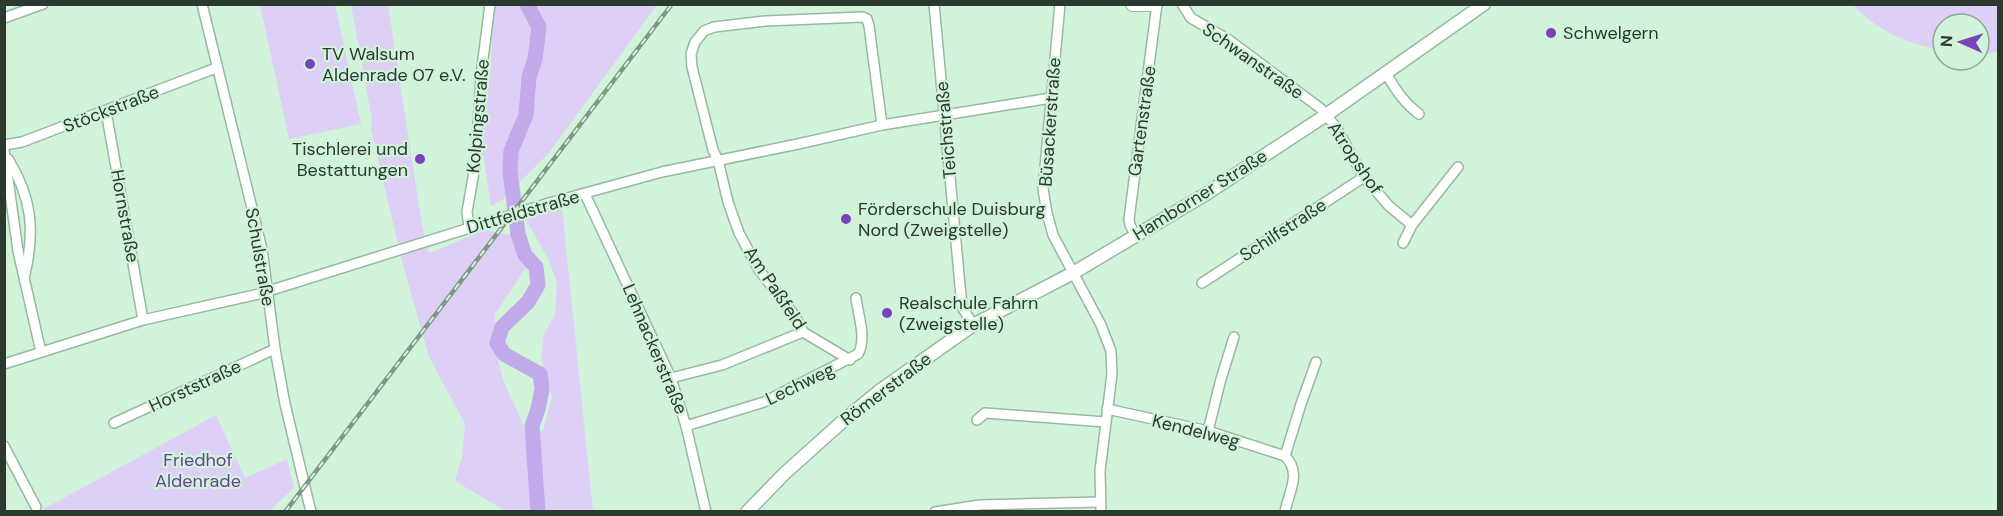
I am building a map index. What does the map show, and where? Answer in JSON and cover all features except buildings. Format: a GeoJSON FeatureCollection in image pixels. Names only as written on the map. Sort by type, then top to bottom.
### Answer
{"type":"FeatureCollection","features":[{"type":"Feature","properties":{"kind":"main road"},"geometry":{"type":"LineString","coordinates":[[1133,4],[1156,4]]}},
{"type":"Feature","properties":{"kind":"street"},"geometry":{"type":"LineString","coordinates":[[4,18],[43,4]]}},
{"type":"Feature","properties":{"kind":"street","name":"Schulstraße"},"geometry":{"type":"LineString","coordinates":[[202,4],[262,249],[275,349],[285,404],[311,512]]}},
{"type":"Feature","properties":{"kind":"street","name":"Kolpingstraße"},"geometry":{"type":"LineString","coordinates":[[469,227],[467,212],[476,160],[481,75],[490,4]]}},
{"type":"Feature","properties":{"kind":"street","name":"Teichstraße"},"geometry":{"type":"LineString","coordinates":[[934,4],[962,307],[973,325]]}},
{"type":"Feature","properties":{"kind":"street","name":"Büsackerstraße"},"geometry":{"type":"LineString","coordinates":[[1059,4],[1043,189],[1053,235],[1101,325],[1111,351],[1112,374],[1100,471],[1100,507]]}},
{"type":"Feature","properties":{"kind":"street","name":"Gartenstraße"},"geometry":{"type":"LineString","coordinates":[[1136,236],[1129,219],[1156,4]]}},
{"type":"Feature","properties":{"kind":"street","name":"Schwanstraße"},"geometry":{"type":"LineString","coordinates":[[1182,4],[1191,18],[1229,40],[1320,108],[1326,115]]}},
{"type":"Feature","properties":{"kind":"street","name":"Hamborner Straße"},"geometry":{"type":"LineString","coordinates":[[1073,273],[1206,194],[1326,115],[1484,4]]}},
{"type":"Feature","properties":{"kind":"street","name":"Am Paßfeld"},"geometry":{"type":"LineString","coordinates":[[850,360],[803,333],[795,316],[759,270],[739,233],[713,150],[692,67],[695,42],[704,31],[714,27],[765,21],[863,16],[867,19],[869,26],[882,124]]}},
{"type":"Feature","properties":{"kind":"street","name":"Stöckstraße"},"geometry":{"type":"LineString","coordinates":[[4,145],[22,142],[216,68]]}},
{"type":"Feature","properties":{"kind":"street"},"geometry":{"type":"LineString","coordinates":[[1386,73],[1407,105],[1419,114]]}},
{"type":"Feature","properties":{"kind":"street","name":"Dittfeldstraße"},"geometry":{"type":"LineString","coordinates":[[4,364],[143,320],[267,291],[501,217],[662,172],[882,124],[1051,98]]}},
{"type":"Feature","properties":{"kind":"street","name":"Hornstraße"},"geometry":{"type":"LineString","coordinates":[[106,111],[143,320]]}},
{"type":"Feature","properties":{"kind":"street","name":"Atropshof"},"geometry":{"type":"LineString","coordinates":[[1326,115],[1336,127],[1364,177],[1389,206],[1412,225]]}},
{"type":"Feature","properties":{"kind":"street"},"geometry":{"type":"LineString","coordinates":[[5,153],[18,250],[41,352]]}},
{"type":"Feature","properties":{"kind":"street"},"geometry":{"type":"LineString","coordinates":[[5,153],[20,178],[32,226],[25,278]]}},
{"type":"Feature","properties":{"kind":"street"},"geometry":{"type":"LineString","coordinates":[[1403,243],[1412,225],[1458,167]]}},
{"type":"Feature","properties":{"kind":"street","name":"Schilfstraße"},"geometry":{"type":"LineString","coordinates":[[1202,283],[1364,177]]}},
{"type":"Feature","properties":{"kind":"street","name":"Lehnackerstraße"},"geometry":{"type":"LineString","coordinates":[[585,194],[670,378],[686,426],[706,512]]}},
{"type":"Feature","properties":{"kind":"street","name":"Römerstraße"},"geometry":{"type":"LineString","coordinates":[[747,512],[785,473],[878,392],[973,325],[1073,273]]}},
{"type":"Feature","properties":{"kind":"street","name":"Lechweg"},"geometry":{"type":"LineString","coordinates":[[686,426],[764,402],[858,354],[862,348],[856,298]]}},
{"type":"Feature","properties":{"kind":"street"},"geometry":{"type":"LineString","coordinates":[[670,378],[722,364],[803,333]]}},
{"type":"Feature","properties":{"kind":"street"},"geometry":{"type":"LineString","coordinates":[[1208,431],[1234,337]]}},
{"type":"Feature","properties":{"kind":"street","name":"Horststraße"},"geometry":{"type":"LineString","coordinates":[[114,423],[275,349]]}},
{"type":"Feature","properties":{"kind":"street"},"geometry":{"type":"LineString","coordinates":[[1285,512],[1294,476],[1292,463],[1285,456],[1316,363]]}},
{"type":"Feature","properties":{"kind":"street","name":"Kendelweg"},"geometry":{"type":"LineString","coordinates":[[1107,410],[1208,431],[1285,456]]}},
{"type":"Feature","properties":{"kind":"street"},"geometry":{"type":"LineString","coordinates":[[977,420],[985,413],[1105,422]]}},
{"type":"Feature","properties":{"kind":"street"},"geometry":{"type":"LineString","coordinates":[[4,446],[36,507]]}},
{"type":"Feature","properties":{"kind":"street"},"geometry":{"type":"LineString","coordinates":[[935,512],[981,508],[1100,507]]}},
{"type":"Feature","properties":{"kind":"green space","name":"TV Walsum Aldenrade 07 e.V."},"geometry":{"type":"Polygon","coordinates":[[[260,5],[335,5],[361,124],[289,139],[260,5]]]}},
{"type":"Feature","properties":{"kind":"green space"},"geometry":{"type":"Polygon","coordinates":[[[351,5],[388,5],[422,225],[429,253],[485,230],[512,235],[527,266],[495,314],[494,345],[503,380],[526,431],[543,431],[552,397],[541,358],[544,335],[555,314],[557,282],[548,258],[525,218],[562,208],[593,511],[506,511],[455,481],[462,457],[465,424],[429,357],[402,261],[371,129],[372,119],[351,5]]]}},
{"type":"Feature","properties":{"kind":"green space"},"geometry":{"type":"Polygon","coordinates":[[[493,5],[657,5],[548,154],[501,201],[491,206],[481,139],[491,66],[493,5]]]}},
{"type":"Feature","properties":{"kind":"green space"},"geometry":{"type":"Polygon","coordinates":[[[1853,5],[1998,5],[1998,51],[1991,53],[1991,12],[1931,12],[1931,48],[1894,35],[1853,5]]]}},
{"type":"Feature","properties":{"kind":"green space","name":"Friedhof Aldenrade"},"geometry":{"type":"Polygon","coordinates":[[[216,415],[245,478],[287,459],[294,488],[269,511],[40,511],[216,415]]]}},
{"type":"Feature","properties":{"kind":"waterway"},"geometry":{"type":"LineString","coordinates":[[527,4],[539,27],[535,59],[529,77],[526,115],[511,151],[510,171],[518,234],[525,255],[536,267],[538,285],[528,302],[502,327],[497,343],[504,354],[540,374],[542,389],[532,426],[538,512]]}},
{"type":"Feature","properties":{"kind":"railway"},"geometry":{"type":"LineString","coordinates":[[285,512],[672,4]]}},
{"type":"Feature","properties":{"kind":"place","name":"Schwelgern"},"geometry":{"type":"Point","coordinates":[1551,33]}},
{"type":"Feature","properties":{"kind":"place","name":"TV Walsum Aldenrade 07 e.V."},"geometry":{"type":"Point","coordinates":[310,64]}},
{"type":"Feature","properties":{"kind":"place","name":"Tischlerei und Bestattungen"},"geometry":{"type":"Point","coordinates":[420,159]}},
{"type":"Feature","properties":{"kind":"place","name":"Förderschule Duisburg Nord (Zweigstelle)"},"geometry":{"type":"Point","coordinates":[846,219]}},
{"type":"Feature","properties":{"kind":"place","name":"Realschule Fahrn (Zweigstelle)"},"geometry":{"type":"Point","coordinates":[887,313]}}]}
